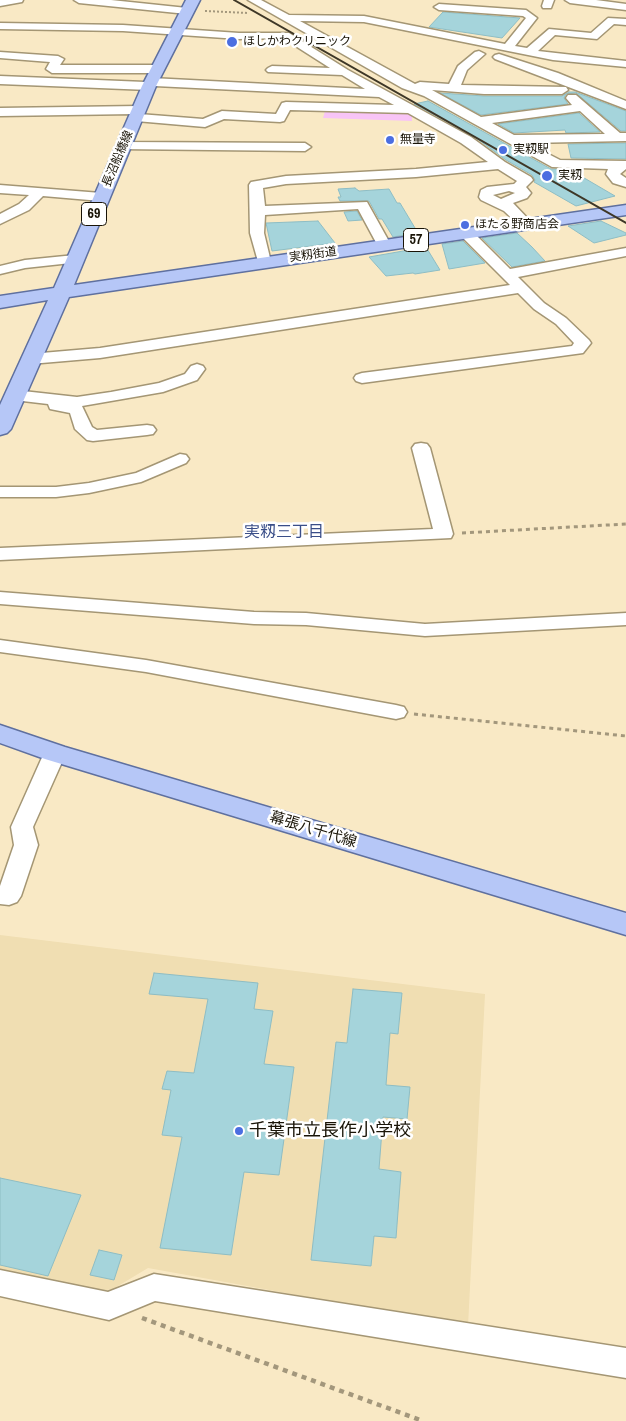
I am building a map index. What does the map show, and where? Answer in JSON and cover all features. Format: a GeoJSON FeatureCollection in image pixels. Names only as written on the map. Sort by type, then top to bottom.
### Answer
{"type":"FeatureCollection","features":[{"type":"Feature","properties":{"kind":"main road","name":"長沼船橋線"},"geometry":{"type":"LineString","coordinates":[[0,429],[30,358],[62,291],[153,79],[190,5]]}},
{"type":"Feature","properties":{"kind":"main road","name":"実籾街道"},"geometry":{"type":"LineString","coordinates":[[0,302],[62,291],[626,210]]}},
{"type":"Feature","properties":{"kind":"main road","name":"幕張八千代線"},"geometry":{"type":"LineString","coordinates":[[0,734],[626,924]]}},
{"type":"Feature","properties":{"kind":"street"},"geometry":{"type":"LineString","coordinates":[[0,3],[18,0]]}},
{"type":"Feature","properties":{"kind":"street"},"geometry":{"type":"LineString","coordinates":[[79,0],[190,5]]}},
{"type":"Feature","properties":{"kind":"street"},"geometry":{"type":"LineString","coordinates":[[253,0],[406,85],[428,93],[557,164],[626,166]]}},
{"type":"Feature","properties":{"kind":"street"},"geometry":{"type":"LineString","coordinates":[[570,0],[626,7]]}},
{"type":"Feature","properties":{"kind":"street"},"geometry":{"type":"LineString","coordinates":[[433,3],[526,13],[532,18],[508,47]]}},
{"type":"Feature","properties":{"kind":"street"},"geometry":{"type":"LineString","coordinates":[[286,18],[348,24],[378,34]]}},
{"type":"Feature","properties":{"kind":"street"},"geometry":{"type":"LineString","coordinates":[[317,20],[364,19],[553,57],[626,63]]}},
{"type":"Feature","properties":{"kind":"street"},"geometry":{"type":"LineString","coordinates":[[593,37],[612,20],[626,22]]}},
{"type":"Feature","properties":{"kind":"street"},"geometry":{"type":"LineString","coordinates":[[588,23],[606,25]]}},
{"type":"Feature","properties":{"kind":"street"},"geometry":{"type":"LineString","coordinates":[[0,26],[177,30],[248,36],[285,35],[344,72],[466,140],[500,165],[526,180],[517,188]]}},
{"type":"Feature","properties":{"kind":"street"},"geometry":{"type":"LineString","coordinates":[[308,31],[334,32]]}},
{"type":"Feature","properties":{"kind":"street"},"geometry":{"type":"LineString","coordinates":[[530,51],[553,31],[597,39],[577,60]]}},
{"type":"Feature","properties":{"kind":"street"},"geometry":{"type":"LineString","coordinates":[[445,48],[504,58],[560,84],[626,105]]}},
{"type":"Feature","properties":{"kind":"street"},"geometry":{"type":"LineString","coordinates":[[454,87],[462,68],[479,54]]}},
{"type":"Feature","properties":{"kind":"street"},"geometry":{"type":"LineString","coordinates":[[0,55],[58,59],[52,69],[153,79],[384,94]]}},
{"type":"Feature","properties":{"kind":"street"},"geometry":{"type":"LineString","coordinates":[[272,70],[344,72]]}},
{"type":"Feature","properties":{"kind":"street"},"geometry":{"type":"LineString","coordinates":[[0,80],[153,79]]}},
{"type":"Feature","properties":{"kind":"street"},"geometry":{"type":"LineString","coordinates":[[406,85],[484,90],[560,84]]}},
{"type":"Feature","properties":{"kind":"street"},"geometry":{"type":"LineString","coordinates":[[560,84],[582,107],[622,137]]}},
{"type":"Feature","properties":{"kind":"street"},"geometry":{"type":"LineString","coordinates":[[0,112],[138,113],[205,123],[222,115],[280,118],[286,106],[410,109]]}},
{"type":"Feature","properties":{"kind":"street"},"geometry":{"type":"LineString","coordinates":[[478,121],[582,107]]}},
{"type":"Feature","properties":{"kind":"street"},"geometry":{"type":"LineString","coordinates":[[511,138],[622,137]]}},
{"type":"Feature","properties":{"kind":"street"},"geometry":{"type":"LineString","coordinates":[[123,146],[305,147]]}},
{"type":"Feature","properties":{"kind":"street"},"geometry":{"type":"LineString","coordinates":[[264,262],[257,233],[256,185],[375,174],[416,174],[500,165]]}},
{"type":"Feature","properties":{"kind":"street"},"geometry":{"type":"LineString","coordinates":[[626,166],[614,170],[613,174],[618,180],[626,183]]}},
{"type":"Feature","properties":{"kind":"street"},"geometry":{"type":"LineString","coordinates":[[509,208],[498,204],[485,195],[492,190],[510,187],[517,188],[524,194],[506,203],[526,224]]}},
{"type":"Feature","properties":{"kind":"street"},"geometry":{"type":"LineString","coordinates":[[0,189],[102,197]]}},
{"type":"Feature","properties":{"kind":"street"},"geometry":{"type":"LineString","coordinates":[[0,220],[24,207],[39,193]]}},
{"type":"Feature","properties":{"kind":"street"},"geometry":{"type":"LineString","coordinates":[[258,211],[362,205],[384,245]]}},
{"type":"Feature","properties":{"kind":"street"},"geometry":{"type":"LineString","coordinates":[[362,378],[577,350],[583,343],[522,288],[466,233]]}},
{"type":"Feature","properties":{"kind":"street"},"geometry":{"type":"LineString","coordinates":[[508,274],[626,252]]}},
{"type":"Feature","properties":{"kind":"street"},"geometry":{"type":"LineString","coordinates":[[0,270],[25,264],[75,259]]}},
{"type":"Feature","properties":{"kind":"street"},"geometry":{"type":"LineString","coordinates":[[30,358],[100,352],[522,288]]}},
{"type":"Feature","properties":{"kind":"street"},"geometry":{"type":"LineString","coordinates":[[13,399],[77,402],[111,397],[163,387],[191,377],[197,369]]}},
{"type":"Feature","properties":{"kind":"street"},"geometry":{"type":"LineString","coordinates":[[13,399],[67,406],[77,410],[84,429],[93,436],[147,430]]}},
{"type":"Feature","properties":{"kind":"street"},"geometry":{"type":"LineString","coordinates":[[0,554],[444,534],[421,448]]}},
{"type":"Feature","properties":{"kind":"street"},"geometry":{"type":"LineString","coordinates":[[0,492],[56,492],[90,488],[141,477],[180,459]]}},
{"type":"Feature","properties":{"kind":"street"},"geometry":{"type":"LineString","coordinates":[[0,598],[254,618],[306,619],[425,630],[626,619]]}},
{"type":"Feature","properties":{"kind":"street"},"geometry":{"type":"LineString","coordinates":[[0,646],[146,666],[396,712]]}},
{"type":"Feature","properties":{"kind":"street"},"geometry":{"type":"LineString","coordinates":[[0,895],[9,896],[26,845],[22,827],[55,752]]}},
{"type":"Feature","properties":{"kind":"street"},"geometry":{"type":"LineString","coordinates":[[0,1283],[108,1306],[154,1287],[626,1363]]}},
{"type":"Feature","properties":{"kind":"path"},"geometry":{"type":"LineString","coordinates":[[190,5],[248,12],[285,35]]}},
{"type":"Feature","properties":{"kind":"path"},"geometry":{"type":"LineString","coordinates":[[444,534],[626,524]]}},
{"type":"Feature","properties":{"kind":"path"},"geometry":{"type":"LineString","coordinates":[[396,712],[626,736]]}},
{"type":"Feature","properties":{"kind":"path"},"geometry":{"type":"LineString","coordinates":[[108,1306],[423,1421]]}},
{"type":"Feature","properties":{"kind":"shaded area"},"geometry":{"type":"Polygon","coordinates":[[[326,108],[408,110],[418,115],[412,117],[412,121],[323,118],[326,108]]]}},
{"type":"Feature","properties":{"kind":"shaded area","name":"千葉市立長作小学校"},"geometry":{"type":"Polygon","coordinates":[[[0,935],[485,994],[468,1326],[148,1268],[113,1289],[84,1293],[0,1274],[0,935]]]}},
{"type":"Feature","properties":{"kind":"building"},"geometry":{"type":"Polygon","coordinates":[[[443,12],[520,18],[502,38],[429,27],[443,12]]]}},
{"type":"Feature","properties":{"kind":"building"},"geometry":{"type":"Polygon","coordinates":[[[569,92],[575,92],[626,111],[626,131],[621,131],[576,93],[566,94],[564,98],[568,104],[481,115],[440,93],[484,96],[562,96],[569,92]]]}},
{"type":"Feature","properties":{"kind":"building","name":"実籾駅"},"geometry":{"type":"Polygon","coordinates":[[[428,101],[551,169],[558,169],[575,178],[574,172],[615,196],[576,206],[534,182],[535,180],[532,175],[506,160],[472,135],[414,104],[428,101]]]}},
{"type":"Feature","properties":{"kind":"building"},"geometry":{"type":"Polygon","coordinates":[[[579,113],[600,132],[566,133],[565,130],[514,133],[498,124],[579,113]]]}},
{"type":"Feature","properties":{"kind":"building"},"geometry":{"type":"Polygon","coordinates":[[[626,143],[626,159],[571,158],[568,144],[626,143]]]}},
{"type":"Feature","properties":{"kind":"building"},"geometry":{"type":"Polygon","coordinates":[[[355,188],[359,191],[389,189],[418,233],[393,237],[382,219],[379,219],[369,201],[340,201],[338,197],[341,197],[338,189],[355,188]]]}},
{"type":"Feature","properties":{"kind":"building"},"geometry":{"type":"Polygon","coordinates":[[[357,211],[362,220],[348,221],[344,212],[357,211]]]}},
{"type":"Feature","properties":{"kind":"building"},"geometry":{"type":"Polygon","coordinates":[[[318,221],[335,243],[272,251],[266,223],[318,221]]]}},
{"type":"Feature","properties":{"kind":"building"},"geometry":{"type":"Polygon","coordinates":[[[601,221],[626,233],[626,235],[594,243],[568,226],[601,221]]]}},
{"type":"Feature","properties":{"kind":"building"},"geometry":{"type":"Polygon","coordinates":[[[517,233],[545,261],[512,267],[482,238],[517,233]]]}},
{"type":"Feature","properties":{"kind":"building"},"geometry":{"type":"Polygon","coordinates":[[[463,241],[485,263],[449,269],[442,244],[463,241]]]}},
{"type":"Feature","properties":{"kind":"building"},"geometry":{"type":"Polygon","coordinates":[[[426,247],[440,270],[386,276],[369,257],[426,247]]]}},
{"type":"Feature","properties":{"kind":"building"},"geometry":{"type":"Polygon","coordinates":[[[154,973],[258,983],[254,1009],[273,1011],[264,1064],[294,1067],[279,1175],[244,1172],[231,1255],[160,1248],[182,1137],[162,1135],[171,1090],[162,1089],[167,1071],[194,1073],[208,999],[149,994],[154,973]]]}},
{"type":"Feature","properties":{"kind":"building"},"geometry":{"type":"Polygon","coordinates":[[[353,989],[402,993],[398,1034],[390,1033],[386,1085],[410,1087],[407,1119],[383,1117],[379,1169],[401,1172],[396,1238],[374,1236],[371,1266],[311,1260],[336,1042],[347,1043],[353,989]]]}},
{"type":"Feature","properties":{"kind":"building"},"geometry":{"type":"Polygon","coordinates":[[[0,1178],[81,1195],[48,1276],[0,1265],[0,1178]]]}},
{"type":"Feature","properties":{"kind":"building"},"geometry":{"type":"Polygon","coordinates":[[[99,1250],[122,1255],[114,1280],[90,1275],[99,1250]]]}},
{"type":"Feature","properties":{"kind":"railway"},"geometry":{"type":"LineString","coordinates":[[234,0],[626,223]]}},
{"type":"Feature","properties":{"kind":"place","name":"ほしかわクリニック"},"geometry":{"type":"Point","coordinates":[232,42]}},
{"type":"Feature","properties":{"kind":"place","name":"無量寺"},"geometry":{"type":"Point","coordinates":[390,140]}},
{"type":"Feature","properties":{"kind":"place","name":"実籾駅"},"geometry":{"type":"Point","coordinates":[503,150]}},
{"type":"Feature","properties":{"kind":"place","name":"実籾"},"geometry":{"type":"Point","coordinates":[547,176]}},
{"type":"Feature","properties":{"kind":"place","name":"ほたる野商店会"},"geometry":{"type":"Point","coordinates":[465,225]}},
{"type":"Feature","properties":{"kind":"place","name":"千葉市立長作小学校"},"geometry":{"type":"Point","coordinates":[239,1131]}},
{"type":"Feature","properties":{"kind":"district","name":"実籾三丁目"},"geometry":{"type":"Point","coordinates":[284,533]}}]}
